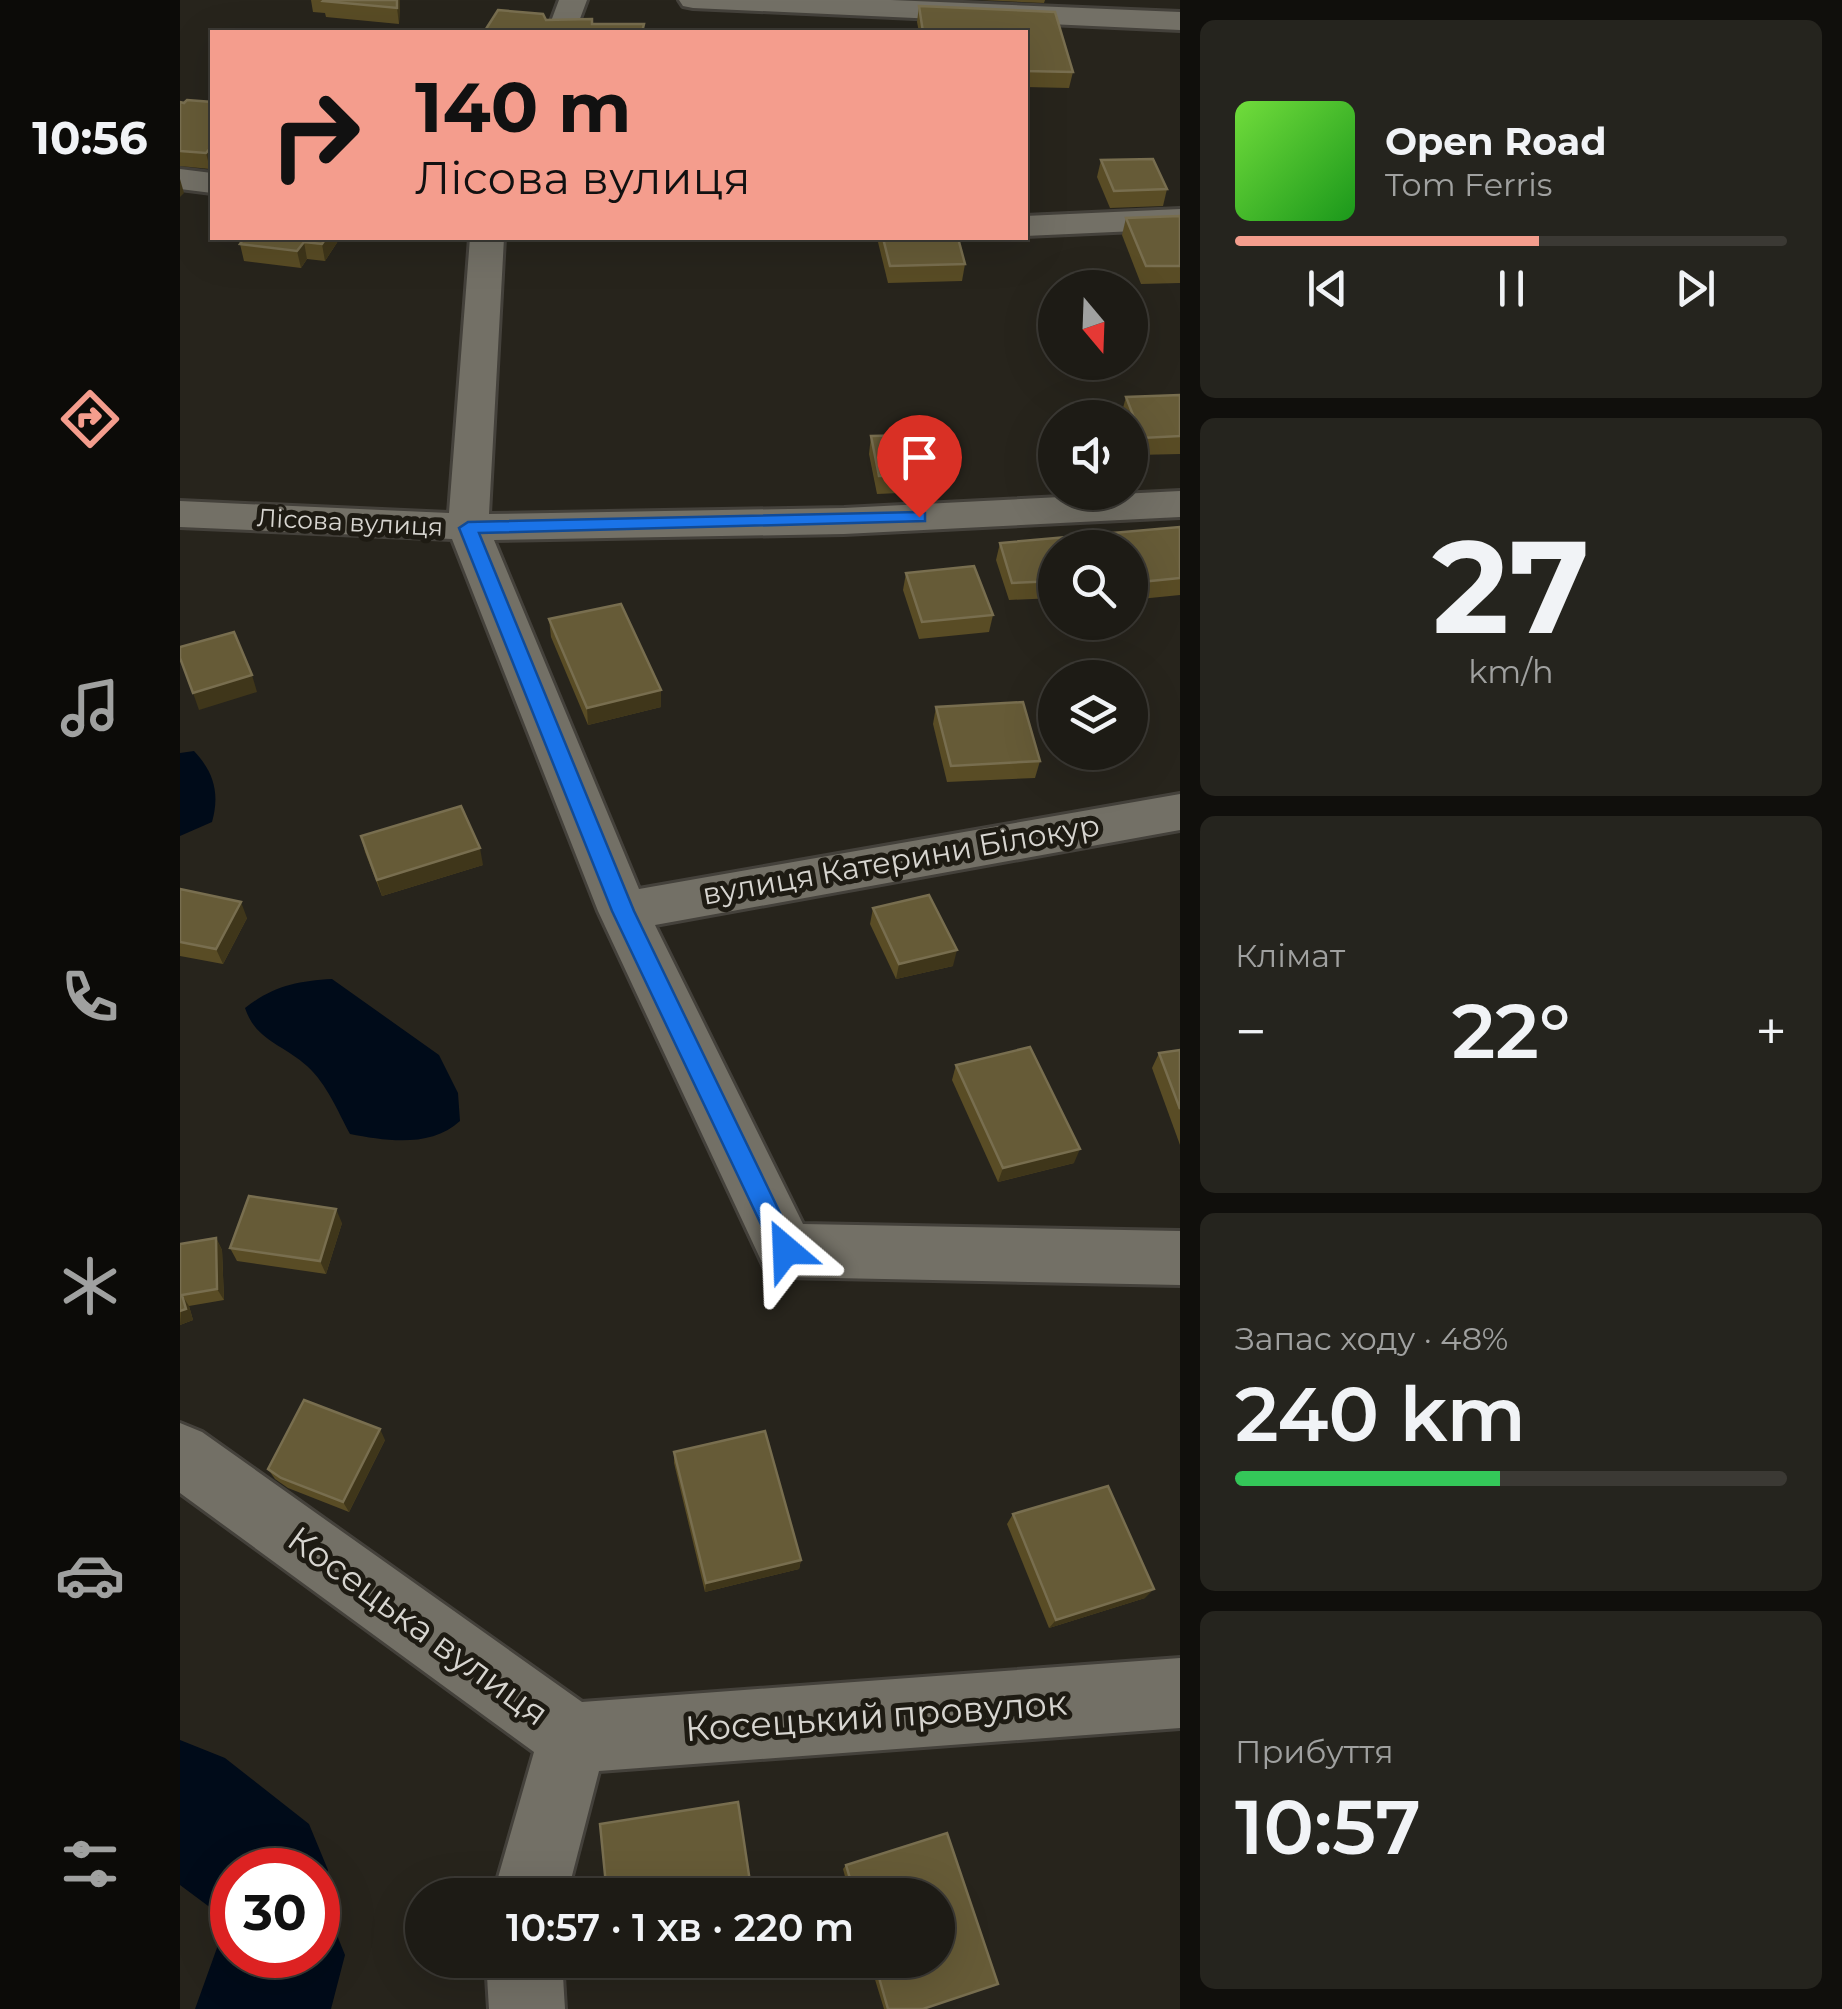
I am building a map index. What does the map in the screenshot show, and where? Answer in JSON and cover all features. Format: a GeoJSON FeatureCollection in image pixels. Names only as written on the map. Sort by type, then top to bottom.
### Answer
{"type":"FeatureCollection","features":[{"type":"Feature","properties":{"kind":"street"},"geometry":{"type":"LineString","coordinates":[[562,30],[573,0]]}},
{"type":"Feature","properties":{"kind":"street"},"geometry":{"type":"LineString","coordinates":[[694,0],[1180,21]]}},
{"type":"Feature","properties":{"kind":"street"},"geometry":{"type":"LineString","coordinates":[[180,179],[210,184]]}},
{"type":"Feature","properties":{"kind":"street"},"geometry":{"type":"LineString","coordinates":[[1028,226],[1180,219]]}},
{"type":"Feature","properties":{"kind":"street"},"geometry":{"type":"LineString","coordinates":[[488,240],[468,528],[623,911],[786,1250],[1180,1258]]}},
{"type":"Feature","properties":{"kind":"street","name":"Лісова вулиця"},"geometry":{"type":"LineString","coordinates":[[188,523],[468,528],[844,521],[1180,504]]}},
{"type":"Feature","properties":{"kind":"street","name":"вулиця Катерини Білокур"},"geometry":{"type":"LineString","coordinates":[[623,911],[1180,812]]}},
{"type":"Feature","properties":{"kind":"street","name":"Косецька вулиця"},"geometry":{"type":"LineString","coordinates":[[180,1454],[573,1738],[535,1878]]}},
{"type":"Feature","properties":{"kind":"street","name":"Косецький провулок"},"geometry":{"type":"LineString","coordinates":[[573,1738],[1180,1693]]}},
{"type":"Feature","properties":{"kind":"street"},"geometry":{"type":"LineString","coordinates":[[525,1978],[527,2009]]}},
{"type":"Feature","properties":{"kind":"water"},"geometry":{"type":"Polygon","coordinates":[[[194,751],[214,784],[214,812],[212,822],[180,836],[180,753],[194,751]]]}},
{"type":"Feature","properties":{"kind":"water"},"geometry":{"type":"Polygon","coordinates":[[[332,979],[439,1055],[458,1093],[460,1121],[422,1139],[393,1140],[350,1134],[314,1073],[263,1035],[245,1008],[286,986],[332,979]]]}},
{"type":"Feature","properties":{"kind":"building"},"geometry":{"type":"Polygon","coordinates":[[[397,0],[397,8],[323,1],[397,0]]]}},
{"type":"Feature","properties":{"kind":"building"},"geometry":{"type":"Polygon","coordinates":[[[919,6],[1055,12],[1073,72],[1028,71],[1028,30],[923,30],[919,6]]]}},
{"type":"Feature","properties":{"kind":"building"},"geometry":{"type":"Polygon","coordinates":[[[498,10],[543,14],[546,20],[644,24],[642,30],[485,30],[498,10]]]}},
{"type":"Feature","properties":{"kind":"building"},"geometry":{"type":"Polygon","coordinates":[[[180,102],[210,102],[210,148],[206,153],[180,151],[180,102]]]}},
{"type":"Feature","properties":{"kind":"building"},"geometry":{"type":"Polygon","coordinates":[[[1153,159],[1167,189],[1114,191],[1101,160],[1153,159]]]}},
{"type":"Feature","properties":{"kind":"building"},"geometry":{"type":"Polygon","coordinates":[[[1180,216],[1180,266],[1146,266],[1126,218],[1180,216]]]}},
{"type":"Feature","properties":{"kind":"building"},"geometry":{"type":"Polygon","coordinates":[[[243,240],[325,240],[322,244],[304,242],[297,251],[240,244],[243,240]]]}},
{"type":"Feature","properties":{"kind":"building"},"geometry":{"type":"Polygon","coordinates":[[[884,240],[959,240],[965,264],[890,266],[884,240]]]}},
{"type":"Feature","properties":{"kind":"building"},"geometry":{"type":"Polygon","coordinates":[[[1180,395],[1180,436],[1148,438],[1148,400],[1126,397],[1180,395]]]}},
{"type":"Feature","properties":{"kind":"building"},"geometry":{"type":"Polygon","coordinates":[[[916,435],[925,475],[879,476],[871,436],[916,435]]]}},
{"type":"Feature","properties":{"kind":"building"},"geometry":{"type":"Polygon","coordinates":[[[1180,527],[1180,578],[1148,581],[1146,530],[1180,527]]]}},
{"type":"Feature","properties":{"kind":"building"},"geometry":{"type":"Polygon","coordinates":[[[1038,540],[1038,582],[1012,583],[1000,543],[1038,540]]]}},
{"type":"Feature","properties":{"kind":"building"},"geometry":{"type":"Polygon","coordinates":[[[974,566],[993,615],[922,622],[906,573],[974,566]]]}},
{"type":"Feature","properties":{"kind":"building"},"geometry":{"type":"Polygon","coordinates":[[[621,604],[661,690],[587,708],[549,619],[621,604]]]}},
{"type":"Feature","properties":{"kind":"building"},"geometry":{"type":"Polygon","coordinates":[[[234,632],[252,675],[193,693],[180,647],[234,632]]]}},
{"type":"Feature","properties":{"kind":"building"},"geometry":{"type":"Polygon","coordinates":[[[1023,702],[1038,761],[951,766],[936,707],[1023,702]]]}},
{"type":"Feature","properties":{"kind":"building"},"geometry":{"type":"Polygon","coordinates":[[[461,806],[480,848],[377,880],[361,836],[461,806]]]}},
{"type":"Feature","properties":{"kind":"building"},"geometry":{"type":"Polygon","coordinates":[[[180,889],[241,902],[216,949],[180,942],[180,889]]]}},
{"type":"Feature","properties":{"kind":"building"},"geometry":{"type":"Polygon","coordinates":[[[929,895],[957,950],[899,964],[873,908],[929,895]]]}},
{"type":"Feature","properties":{"kind":"building"},"geometry":{"type":"Polygon","coordinates":[[[1030,1047],[1080,1149],[1003,1168],[956,1065],[1030,1047]]]}},
{"type":"Feature","properties":{"kind":"building"},"geometry":{"type":"Polygon","coordinates":[[[1180,1050],[1180,1109],[1159,1053],[1180,1050]]]}},
{"type":"Feature","properties":{"kind":"building"},"geometry":{"type":"Polygon","coordinates":[[[249,1196],[336,1209],[320,1261],[230,1248],[249,1196]]]}},
{"type":"Feature","properties":{"kind":"building"},"geometry":{"type":"Polygon","coordinates":[[[216,1238],[217,1289],[182,1295],[186,1309],[180,1311],[180,1244],[216,1238]]]}},
{"type":"Feature","properties":{"kind":"building"},"geometry":{"type":"Polygon","coordinates":[[[304,1400],[380,1429],[343,1502],[281,1478],[268,1469],[304,1400]]]}},
{"type":"Feature","properties":{"kind":"building"},"geometry":{"type":"Polygon","coordinates":[[[765,1431],[801,1560],[706,1583],[674,1452],[765,1431]]]}},
{"type":"Feature","properties":{"kind":"building"},"geometry":{"type":"Polygon","coordinates":[[[1108,1486],[1154,1589],[1056,1620],[1013,1514],[1108,1486]]]}},
{"type":"Feature","properties":{"kind":"building"},"geometry":{"type":"Polygon","coordinates":[[[738,1802],[749,1878],[605,1878],[600,1824],[738,1802]]]}},
{"type":"Feature","properties":{"kind":"building"},"geometry":{"type":"Polygon","coordinates":[[[947,1833],[998,1984],[923,2009],[888,2009],[879,1978],[955,1978],[955,1878],[850,1878],[846,1865],[947,1833]]]}},
{"type":"Feature","properties":{"kind":"waterway"},"geometry":{"type":"LineString","coordinates":[[180,1803],[236,1848]]}},
{"type":"Feature","properties":{"kind":"waterway"},"geometry":{"type":"LineString","coordinates":[[263,2009],[272,1978]]}},
{"type":"Feature","properties":{"kind":"route"},"geometry":{"type":"LineString","coordinates":[[786,1250],[623,911],[468,528],[919,517]]}}]}
